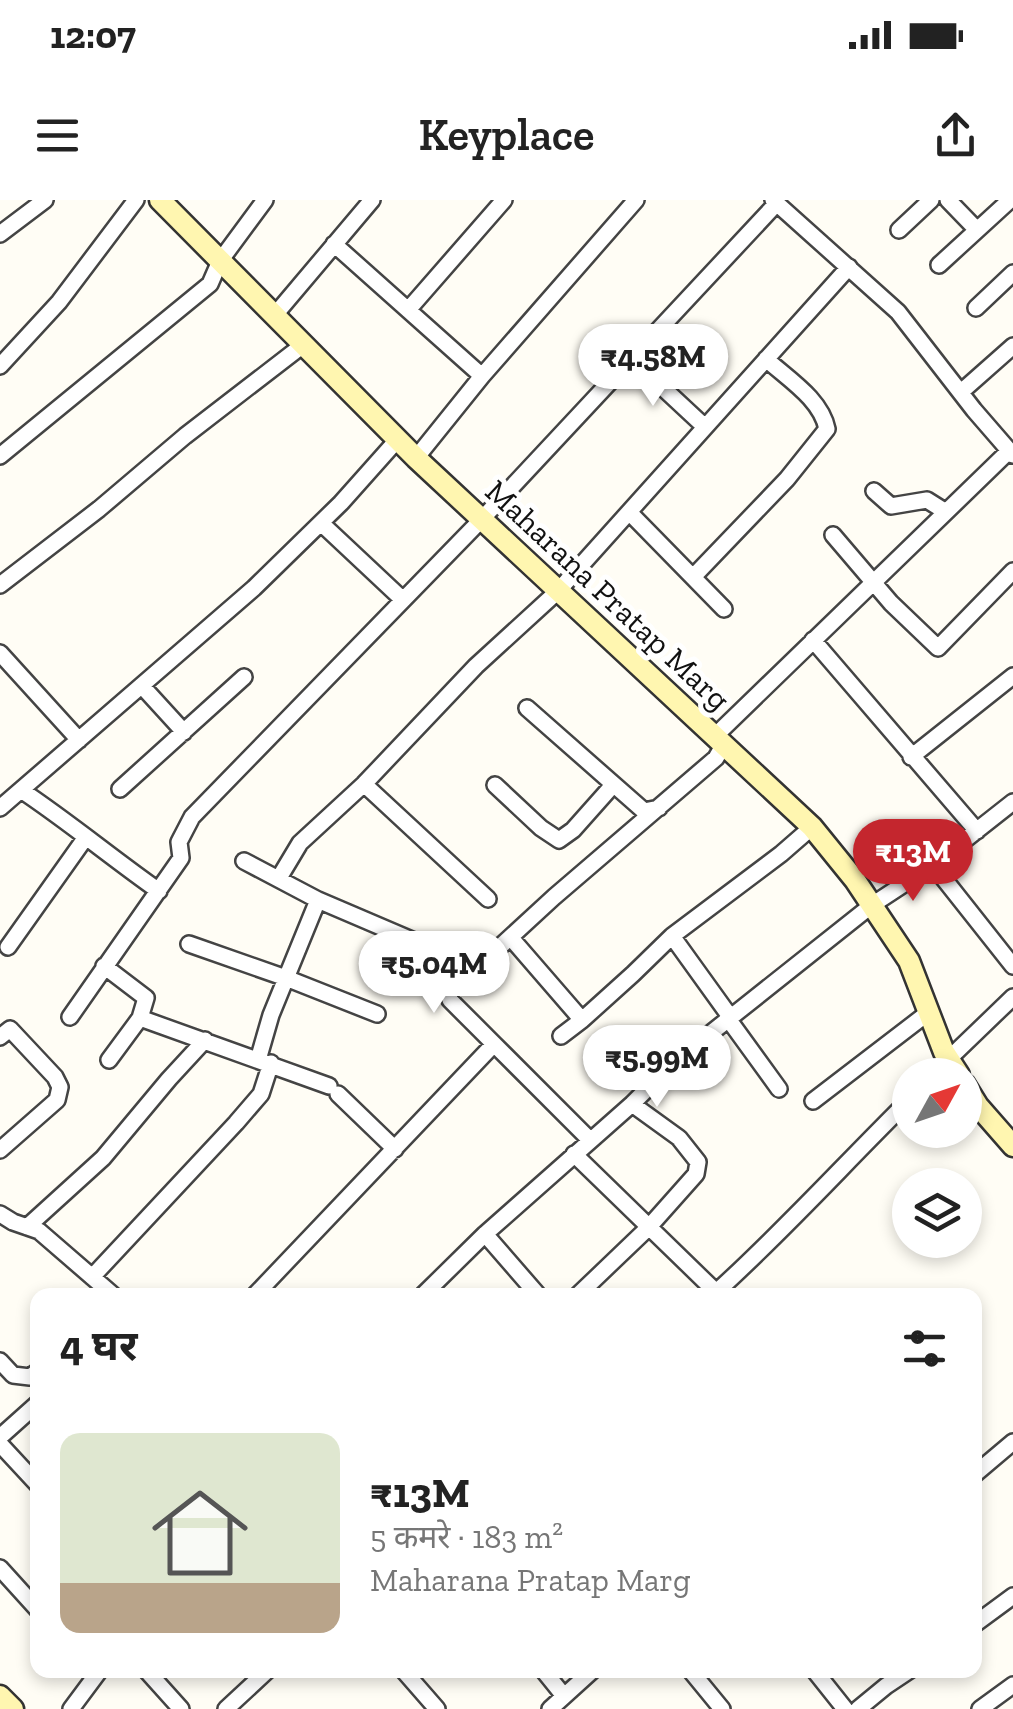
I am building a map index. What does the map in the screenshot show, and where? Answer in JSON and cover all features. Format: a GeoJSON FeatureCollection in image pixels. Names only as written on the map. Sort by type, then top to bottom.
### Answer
{"type":"FeatureCollection","features":[{"type":"Feature","properties":{"kind":"street"},"geometry":{"type":"LineString","coordinates":[[0,234],[44,200]]}},
{"type":"Feature","properties":{"kind":"street"},"geometry":{"type":"LineString","coordinates":[[0,366],[59,302],[136,200]]}},
{"type":"Feature","properties":{"kind":"street","name":"Maharana Pratap Marg"},"geometry":{"type":"LineString","coordinates":[[160,200],[416,458],[812,827],[855,880],[909,961],[949,1058]]}},
{"type":"Feature","properties":{"kind":"street"},"geometry":{"type":"LineString","coordinates":[[0,456],[210,284],[220,261],[265,200]]}},
{"type":"Feature","properties":{"kind":"street"},"geometry":{"type":"LineString","coordinates":[[274,316],[372,200]]}},
{"type":"Feature","properties":{"kind":"street"},"geometry":{"type":"LineString","coordinates":[[408,310],[504,200]]}},
{"type":"Feature","properties":{"kind":"street"},"geometry":{"type":"LineString","coordinates":[[416,458],[636,200]]}},
{"type":"Feature","properties":{"kind":"street"},"geometry":{"type":"LineString","coordinates":[[899,230],[931,200]]}},
{"type":"Feature","properties":{"kind":"street"},"geometry":{"type":"LineString","coordinates":[[948,200],[977,230]]}},
{"type":"Feature","properties":{"kind":"street"},"geometry":{"type":"LineString","coordinates":[[70,1017],[181,858],[178,842],[192,817],[482,520],[775,202],[898,312],[1011,452],[813,640],[719,740],[716,758],[480,966]]}},
{"type":"Feature","properties":{"kind":"street"},"geometry":{"type":"LineString","coordinates":[[940,265],[977,230],[1009,208]]}},
{"type":"Feature","properties":{"kind":"street"},"geometry":{"type":"LineString","coordinates":[[334,244],[482,376]]}},
{"type":"Feature","properties":{"kind":"street"},"geometry":{"type":"LineString","coordinates":[[279,878],[300,843],[364,784],[476,666],[558,591],[849,267]]}},
{"type":"Feature","properties":{"kind":"street"},"geometry":{"type":"LineString","coordinates":[[976,308],[1013,274]]}},
{"type":"Feature","properties":{"kind":"street"},"geometry":{"type":"LineString","coordinates":[[0,585],[303,345]]}},
{"type":"Feature","properties":{"kind":"street"},"geometry":{"type":"LineString","coordinates":[[961,392],[1013,346]]}},
{"type":"Feature","properties":{"kind":"street"},"geometry":{"type":"LineString","coordinates":[[632,359],[705,427]]}},
{"type":"Feature","properties":{"kind":"street"},"geometry":{"type":"LineString","coordinates":[[693,577],[787,479],[827,429],[824,414],[766,360]]}},
{"type":"Feature","properties":{"kind":"street"},"geometry":{"type":"LineString","coordinates":[[1,804],[254,588],[321,523],[398,439]]}},
{"type":"Feature","properties":{"kind":"street"},"geometry":{"type":"LineString","coordinates":[[874,491],[891,506],[927,500],[946,512]]}},
{"type":"Feature","properties":{"kind":"street"},"geometry":{"type":"LineString","coordinates":[[629,512],[724,608]]}},
{"type":"Feature","properties":{"kind":"street"},"geometry":{"type":"LineString","coordinates":[[321,523],[402,600]]}},
{"type":"Feature","properties":{"kind":"street"},"geometry":{"type":"LineString","coordinates":[[833,536],[891,603],[938,648],[1013,571]]}},
{"type":"Feature","properties":{"kind":"street"},"geometry":{"type":"LineString","coordinates":[[813,640],[977,832]]}},
{"type":"Feature","properties":{"kind":"street"},"geometry":{"type":"LineString","coordinates":[[0,653],[79,740]]}},
{"type":"Feature","properties":{"kind":"street"},"geometry":{"type":"LineString","coordinates":[[120,789],[244,676]]}},
{"type":"Feature","properties":{"kind":"street"},"geometry":{"type":"LineString","coordinates":[[911,757],[1013,676]]}},
{"type":"Feature","properties":{"kind":"street"},"geometry":{"type":"LineString","coordinates":[[142,686],[184,732]]}},
{"type":"Feature","properties":{"kind":"street"},"geometry":{"type":"LineString","coordinates":[[527,708],[644,811],[659,808]]}},
{"type":"Feature","properties":{"kind":"street"},"geometry":{"type":"LineString","coordinates":[[364,784],[488,899]]}},
{"type":"Feature","properties":{"kind":"street"},"geometry":{"type":"LineString","coordinates":[[495,785],[559,840],[613,785]]}},
{"type":"Feature","properties":{"kind":"street"},"geometry":{"type":"LineString","coordinates":[[21,790],[159,892]]}},
{"type":"Feature","properties":{"kind":"street"},"geometry":{"type":"LineString","coordinates":[[431,1288],[484,1234],[672,1064],[872,905],[932,865],[1013,802]]}},
{"type":"Feature","properties":{"kind":"street"},"geometry":{"type":"LineString","coordinates":[[561,1036],[672,936],[812,827]]}},
{"type":"Feature","properties":{"kind":"street"},"geometry":{"type":"LineString","coordinates":[[8,948],[86,836]]}},
{"type":"Feature","properties":{"kind":"street"},"geometry":{"type":"LineString","coordinates":[[244,860],[318,900],[435,950]]}},
{"type":"Feature","properties":{"kind":"street"},"geometry":{"type":"LineString","coordinates":[[932,865],[1013,966]]}},
{"type":"Feature","properties":{"kind":"street"},"geometry":{"type":"LineString","coordinates":[[92,1277],[261,1094],[270,1016],[318,900]]}},
{"type":"Feature","properties":{"kind":"street"},"geometry":{"type":"LineString","coordinates":[[672,936],[779,1089]]}},
{"type":"Feature","properties":{"kind":"street"},"geometry":{"type":"LineString","coordinates":[[511,938],[582,1020]]}},
{"type":"Feature","properties":{"kind":"street"},"geometry":{"type":"LineString","coordinates":[[189,944],[377,1014]]}},
{"type":"Feature","properties":{"kind":"street"},"geometry":{"type":"LineString","coordinates":[[104,966],[146,998],[140,1018],[110,1060]]}},
{"type":"Feature","properties":{"kind":"street"},"geometry":{"type":"LineString","coordinates":[[462,981],[449,992],[450,1000],[589,1139]]}},
{"type":"Feature","properties":{"kind":"street"},"geometry":{"type":"LineString","coordinates":[[960,1058],[1012,1001]]}},
{"type":"Feature","properties":{"kind":"street"},"geometry":{"type":"LineString","coordinates":[[812,1102],[929,1012]]}},
{"type":"Feature","properties":{"kind":"street"},"geometry":{"type":"LineString","coordinates":[[140,1018],[333,1090],[395,1149]]}},
{"type":"Feature","properties":{"kind":"street"},"geometry":{"type":"LineString","coordinates":[[0,1037],[10,1029],[60,1087],[57,1100],[0,1150]]}},
{"type":"Feature","properties":{"kind":"street"},"geometry":{"type":"LineString","coordinates":[[28,1227],[103,1158],[205,1040]]}},
{"type":"Feature","properties":{"kind":"street"},"geometry":{"type":"LineString","coordinates":[[263,1288],[494,1044]]}},
{"type":"Feature","properties":{"kind":"street"},"geometry":{"type":"LineString","coordinates":[[585,1288],[648,1228],[696,1174],[698,1162],[679,1138],[632,1104]]}},
{"type":"Feature","properties":{"kind":"street"},"geometry":{"type":"LineString","coordinates":[[982,1111],[1013,1146]]}},
{"type":"Feature","properties":{"kind":"street"},"geometry":{"type":"LineString","coordinates":[[722,1288],[892,1116]]}},
{"type":"Feature","properties":{"kind":"street"},"geometry":{"type":"LineString","coordinates":[[574,1154],[709,1288]]}},
{"type":"Feature","properties":{"kind":"street"},"geometry":{"type":"LineString","coordinates":[[0,1214],[38,1231],[105,1288]]}},
{"type":"Feature","properties":{"kind":"street"},"geometry":{"type":"LineString","coordinates":[[484,1234],[532,1288]]}},
{"type":"Feature","properties":{"kind":"street"},"geometry":{"type":"LineString","coordinates":[[0,1361],[13,1375],[30,1377]]}},
{"type":"Feature","properties":{"kind":"street"},"geometry":{"type":"LineString","coordinates":[[30,1411],[0,1441],[30,1476]]}},
{"type":"Feature","properties":{"kind":"street"},"geometry":{"type":"LineString","coordinates":[[982,1468],[1013,1442]]}},
{"type":"Feature","properties":{"kind":"street"},"geometry":{"type":"LineString","coordinates":[[0,1568],[30,1601]]}},
{"type":"Feature","properties":{"kind":"street"},"geometry":{"type":"LineString","coordinates":[[982,1619],[1013,1596]]}},
{"type":"Feature","properties":{"kind":"street"},"geometry":{"type":"LineString","coordinates":[[71,1709],[91,1678]]}},
{"type":"Feature","properties":{"kind":"street"},"geometry":{"type":"LineString","coordinates":[[153,1678],[181,1709]]}},
{"type":"Feature","properties":{"kind":"street"},"geometry":{"type":"LineString","coordinates":[[226,1709],[259,1678]]}},
{"type":"Feature","properties":{"kind":"street"},"geometry":{"type":"LineString","coordinates":[[410,1678],[437,1709]]}},
{"type":"Feature","properties":{"kind":"street"},"geometry":{"type":"LineString","coordinates":[[549,1678],[564,1696]]}},
{"type":"Feature","properties":{"kind":"street"},"geometry":{"type":"LineString","coordinates":[[550,1709],[584,1678]]}},
{"type":"Feature","properties":{"kind":"street"},"geometry":{"type":"LineString","coordinates":[[697,1678],[722,1709]]}},
{"type":"Feature","properties":{"kind":"street"},"geometry":{"type":"LineString","coordinates":[[820,1678],[845,1709]]}},
{"type":"Feature","properties":{"kind":"street"},"geometry":{"type":"LineString","coordinates":[[858,1709],[898,1678]]}},
{"type":"Feature","properties":{"kind":"street"},"geometry":{"type":"LineString","coordinates":[[980,1709],[1013,1685]]}},
{"type":"Feature","properties":{"kind":"street"},"geometry":{"type":"LineString","coordinates":[[0,1696],[13,1709]]}}]}
